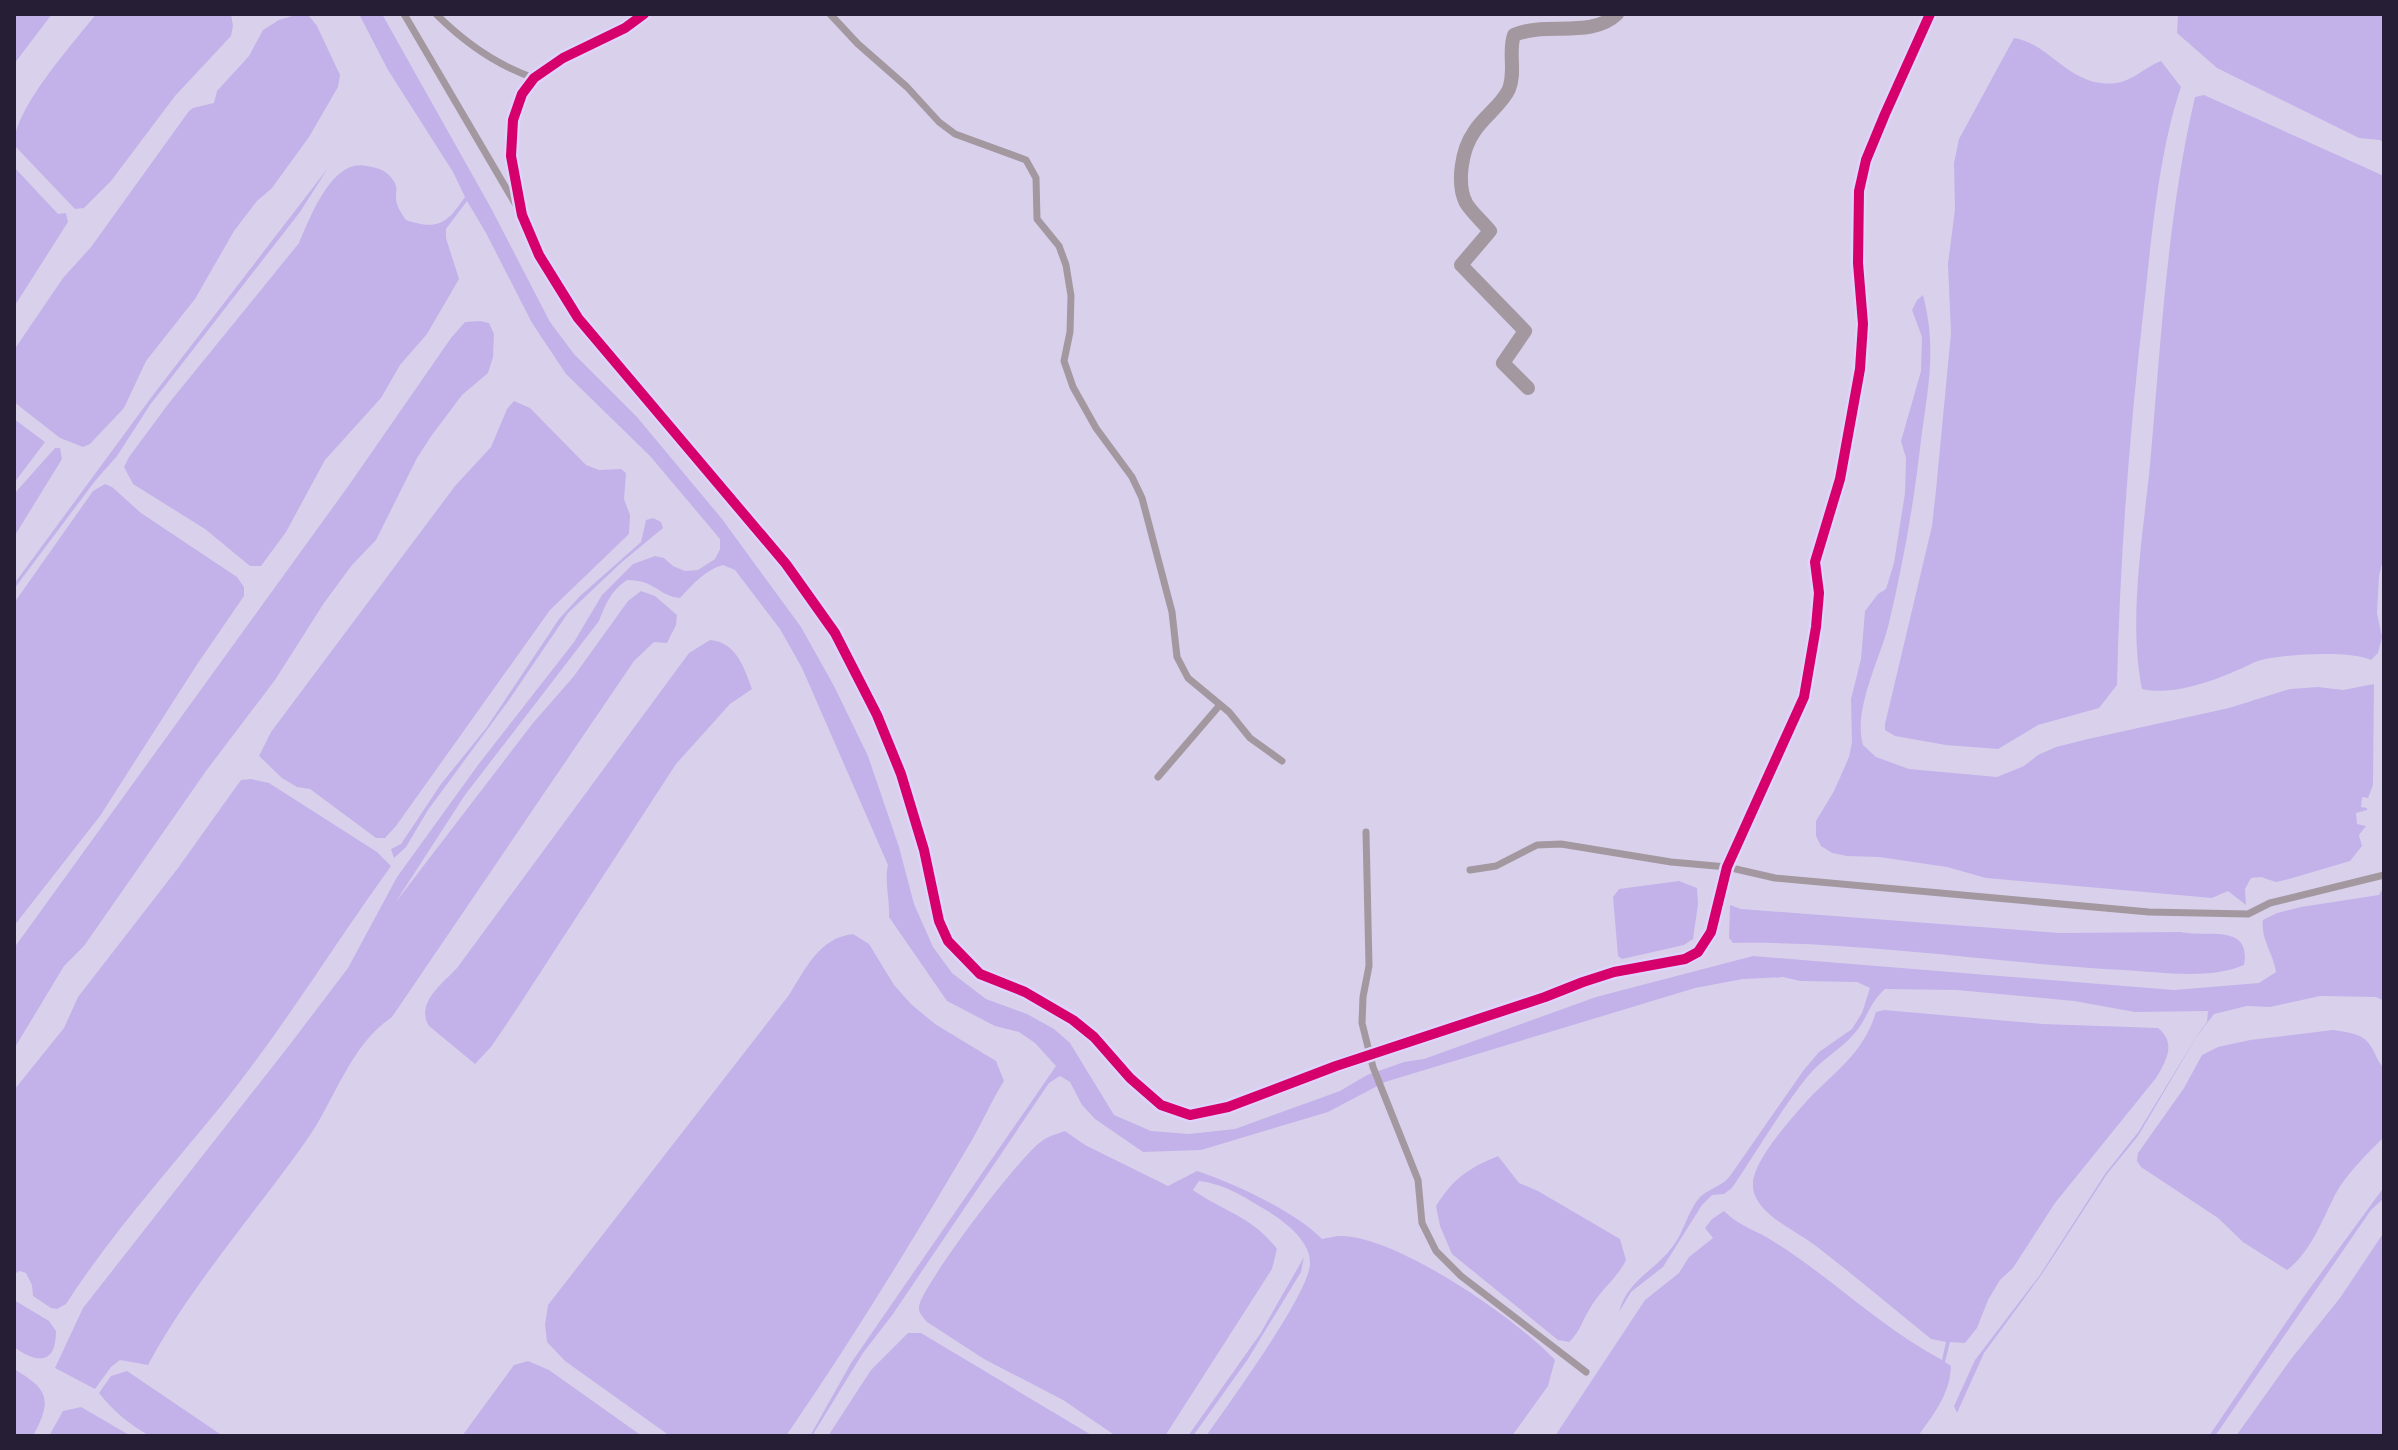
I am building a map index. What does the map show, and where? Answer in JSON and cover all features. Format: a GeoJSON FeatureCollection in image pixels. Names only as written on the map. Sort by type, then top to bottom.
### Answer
{"type":"FeatureCollection","features":[{"type":"Feature","properties":{"kind":"street"},"geometry":{"type":"LineString","coordinates":[[644,14],[625,28],[563,58],[534,78],[522,94],[513,120],[511,156],[522,215],[539,255],[578,318],[786,564],[835,633],[877,715],[901,774],[924,850],[939,921],[948,941],[961,958],[980,974],[1025,992],[1073,1020],[1161,1105],[1190,1115],[1209,1113],[1372,1062],[1614,972],[1675,962],[1698,952],[1711,932],[1727,867],[1804,697],[1819,593],[1815,562],[1840,479],[1860,369],[1863,324],[1858,263],[1859,191],[1866,160],[1930,14]]}},
{"type":"Feature","properties":{"kind":"street"},"geometry":{"type":"LineString","coordinates":[[1528,388],[1503,363],[1525,331],[1461,265],[1490,231],[1466,203],[1462,190],[1462,163],[1472,133],[1508,91],[1513,69],[1511,43],[1514,35],[1529,29],[1602,25],[1617,14]]}},
{"type":"Feature","properties":{"kind":"lane"},"geometry":{"type":"LineString","coordinates":[[404,14],[522,215]]}},
{"type":"Feature","properties":{"kind":"lane"},"geometry":{"type":"LineString","coordinates":[[436,14],[484,54],[534,78]]}},
{"type":"Feature","properties":{"kind":"lane"},"geometry":{"type":"LineString","coordinates":[[830,14],[939,122],[955,134],[1026,160],[1036,178],[1037,219],[1059,246],[1066,265],[1071,296],[1070,332],[1064,361],[1096,428],[1132,477],[1142,498],[1172,612],[1177,657],[1188,678],[1250,738],[1282,761]]}},
{"type":"Feature","properties":{"kind":"lane"},"geometry":{"type":"LineString","coordinates":[[1158,777],[1219,706]]}},
{"type":"Feature","properties":{"kind":"lane"},"geometry":{"type":"LineString","coordinates":[[1366,832],[1369,966],[1362,1023],[1372,1062],[1418,1180],[1422,1223],[1436,1251],[1461,1276],[1586,1372]]}},
{"type":"Feature","properties":{"kind":"lane"},"geometry":{"type":"LineString","coordinates":[[1470,870],[1496,866],[1537,845],[1561,844],[1671,862],[1727,867],[1775,878],[2149,912],[2248,914],[2270,903],[2384,875]]}},
{"type":"Feature","properties":{"kind":"shaded area"},"geometry":{"type":"Polygon","coordinates":[[[14,14],[52,14],[14,64],[14,14]]]}},
{"type":"Feature","properties":{"kind":"shaded area"},"geometry":{"type":"Polygon","coordinates":[[[96,14],[231,14],[233,26],[231,36],[175,96],[111,181],[84,208],[75,209],[14,145],[17,130],[34,95],[96,14]]]}},
{"type":"Feature","properties":{"kind":"shaded area"},"geometry":{"type":"Polygon","coordinates":[[[299,14],[309,16],[317,26],[340,75],[338,87],[309,137],[272,188],[257,201],[234,231],[195,299],[146,361],[124,408],[90,444],[83,447],[60,438],[14,402],[14,350],[63,278],[91,247],[189,111],[214,103],[217,91],[249,56],[263,30],[279,20],[299,14]]]}},
{"type":"Feature","properties":{"kind":"shaded area"},"geometry":{"type":"Polygon","coordinates":[[[359,14],[382,14],[491,208],[550,322],[574,354],[637,417],[722,519],[801,627],[868,756],[899,847],[914,904],[933,947],[952,973],[986,999],[1027,1014],[1054,1029],[1070,1043],[1114,1115],[1151,1131],[1189,1134],[1235,1129],[1340,1091],[1367,1075],[1404,1062],[1424,1059],[1596,997],[1753,956],[2174,990],[2259,983],[2276,972],[2263,933],[2263,920],[2301,907],[2379,895],[2384,886],[2384,1001],[2376,997],[2320,996],[2270,1007],[2247,1006],[2214,1014],[2197,1036],[2138,1136],[2107,1174],[2042,1274],[1984,1353],[1957,1413],[1954,1406],[1975,1360],[2040,1275],[2105,1174],[2139,1131],[2198,1034],[2207,1022],[2208,1011],[2135,1012],[2074,1001],[1957,990],[1885,989],[1854,1034],[1813,1070],[1798,1089],[1732,1188],[1724,1194],[1712,1195],[1702,1205],[1663,1267],[1631,1292],[1619,1312],[1628,1292],[1673,1246],[1700,1197],[1730,1176],[1803,1071],[1819,1052],[1852,1029],[1862,1013],[1870,988],[1857,982],[1800,981],[1783,977],[1743,979],[1695,988],[1385,1082],[1328,1112],[1201,1150],[1143,1152],[1095,1119],[1082,1105],[1070,1082],[1060,1076],[1049,1083],[893,1314],[863,1353],[810,1436],[851,1363],[1056,1066],[1035,1043],[1019,1032],[995,1026],[947,1001],[889,917],[888,865],[802,668],[780,629],[735,570],[723,565],[711,570],[680,598],[651,585],[627,580],[613,593],[599,621],[465,795],[395,903],[533,723],[574,676],[628,601],[641,591],[655,596],[677,615],[676,625],[667,643],[654,642],[634,661],[392,1017],[364,1043],[306,1141],[203,1278],[148,1365],[120,1360],[95,1389],[55,1368],[83,1308],[348,968],[397,877],[478,765],[574,642],[602,595],[633,564],[655,556],[685,571],[698,570],[715,559],[720,549],[720,539],[650,456],[566,374],[532,323],[467,201],[446,229],[459,279],[427,334],[400,365],[381,398],[325,460],[286,532],[261,566],[250,566],[205,529],[133,484],[124,467],[129,457],[299,243],[324,191],[343,171],[355,166],[367,166],[385,172],[396,185],[396,201],[401,213],[406,220],[417,223],[427,225],[447,219],[465,197],[453,172],[388,70],[359,14]]]}},
{"type":"Feature","properties":{"kind":"shaded area"},"geometry":{"type":"Polygon","coordinates":[[[2178,14],[2384,14],[2384,143],[2359,138],[2217,68],[2177,33],[2178,14]]]}},
{"type":"Feature","properties":{"kind":"shaded area"},"geometry":{"type":"Polygon","coordinates":[[[2014,38],[2039,48],[2073,73],[2100,83],[2122,82],[2161,61],[2181,87],[2158,190],[2140,345],[2123,539],[2117,685],[2099,708],[2038,725],[1998,749],[1946,745],[1895,736],[1885,730],[1885,724],[1932,526],[1951,333],[1948,264],[1955,209],[1954,163],[1959,139],[2014,38]]]}},
{"type":"Feature","properties":{"kind":"shaded area"},"geometry":{"type":"Polygon","coordinates":[[[2204,95],[2384,176],[2384,555],[2379,576],[2377,613],[2382,637],[2378,653],[2371,660],[2334,654],[2271,658],[2191,687],[2154,691],[2142,689],[2138,663],[2138,578],[2171,234],[2195,97],[2204,95]]]}},
{"type":"Feature","properties":{"kind":"shaded area"},"geometry":{"type":"Polygon","coordinates":[[[14,167],[58,214],[66,213],[68,222],[14,307],[14,167]]]}},
{"type":"Feature","properties":{"kind":"shaded area"},"geometry":{"type":"Polygon","coordinates":[[[328,168],[300,212],[150,405],[117,456],[14,589],[14,584],[153,395],[328,168]]]}},
{"type":"Feature","properties":{"kind":"shaded area"},"geometry":{"type":"Polygon","coordinates":[[[1923,295],[1930,333],[1930,368],[1918,464],[1908,534],[1888,627],[1864,701],[1861,717],[1863,745],[1876,757],[1909,769],[1997,777],[2024,766],[2056,747],[2229,708],[2290,689],[2318,687],[2343,690],[2374,684],[2373,785],[2368,798],[2362,797],[2361,807],[2367,810],[2356,813],[2357,824],[2366,826],[2359,835],[2362,846],[2350,861],[2276,882],[2261,877],[2251,878],[2245,889],[2246,905],[2228,891],[2212,898],[1986,878],[1947,867],[1879,857],[1847,856],[1832,853],[1821,846],[1816,836],[1816,821],[1834,791],[1852,742],[1851,699],[1861,659],[1865,611],[1886,589],[1894,563],[1905,493],[1906,458],[1901,441],[1921,371],[1922,337],[1912,310],[1923,295]]]}},
{"type":"Feature","properties":{"kind":"shaded area"},"geometry":{"type":"Polygon","coordinates":[[[465,322],[489,323],[494,334],[493,357],[488,373],[462,395],[432,435],[417,458],[376,540],[352,565],[324,603],[275,680],[206,771],[84,946],[64,966],[14,1049],[14,948],[349,485],[451,338],[465,322]]]}},
{"type":"Feature","properties":{"kind":"shaded area"},"geometry":{"type":"Polygon","coordinates":[[[514,401],[530,408],[586,465],[599,470],[621,469],[626,473],[624,499],[630,515],[629,534],[550,610],[396,826],[385,838],[376,838],[310,789],[297,787],[282,778],[259,756],[271,732],[455,486],[491,447],[507,409],[514,401]]]}},
{"type":"Feature","properties":{"kind":"shaded area"},"geometry":{"type":"Polygon","coordinates":[[[14,419],[45,442],[14,483],[14,419]]]}},
{"type":"Feature","properties":{"kind":"shaded area"},"geometry":{"type":"Polygon","coordinates":[[[55,448],[60,448],[62,459],[14,537],[14,494],[55,448]]]}},
{"type":"Feature","properties":{"kind":"shaded area"},"geometry":{"type":"Polygon","coordinates":[[[105,484],[141,513],[237,577],[244,587],[244,596],[100,816],[14,926],[14,603],[93,491],[105,484]]]}},
{"type":"Feature","properties":{"kind":"shaded area"},"geometry":{"type":"Polygon","coordinates":[[[653,518],[661,522],[663,528],[568,613],[509,700],[428,810],[406,847],[394,858],[391,849],[401,844],[441,784],[487,727],[559,619],[641,542],[646,520],[653,518]]]}},
{"type":"Feature","properties":{"kind":"shaded area"},"geometry":{"type":"Polygon","coordinates":[[[710,640],[733,651],[752,689],[730,704],[676,764],[516,1010],[491,1047],[475,1064],[429,1026],[426,1018],[428,1001],[457,968],[689,653],[710,640]]]}},
{"type":"Feature","properties":{"kind":"shaded area"},"geometry":{"type":"Polygon","coordinates":[[[241,780],[269,783],[377,852],[391,866],[287,1017],[221,1106],[121,1227],[66,1304],[57,1309],[51,1308],[33,1296],[26,1273],[20,1271],[14,1274],[14,1090],[64,1028],[78,997],[178,868],[241,780]]]}},
{"type":"Feature","properties":{"kind":"shaded area"},"geometry":{"type":"Polygon","coordinates":[[[1679,881],[1697,888],[1693,939],[1684,945],[1622,959],[1618,956],[1613,897],[1619,889],[1679,881]]]}},
{"type":"Feature","properties":{"kind":"shaded area"},"geometry":{"type":"Polygon","coordinates":[[[1730,905],[1741,909],[2060,933],[2181,932],[2224,935],[2234,937],[2241,943],[2245,951],[2244,965],[2201,974],[2168,973],[1831,945],[1733,943],[1729,938],[1730,905]]]}},
{"type":"Feature","properties":{"kind":"shaded area"},"geometry":{"type":"Polygon","coordinates":[[[853,934],[869,944],[894,985],[911,1004],[935,1024],[996,1061],[1004,1081],[905,1252],[786,1436],[670,1436],[565,1361],[547,1342],[545,1325],[548,1305],[789,995],[815,956],[831,941],[853,934]]]}},
{"type":"Feature","properties":{"kind":"shaded area"},"geometry":{"type":"Polygon","coordinates":[[[1884,1010],[2043,1024],[2158,1028],[2168,1046],[2166,1059],[2156,1078],[2055,1203],[2013,1268],[2000,1280],[1977,1328],[1965,1343],[1950,1342],[1945,1362],[1951,1366],[1948,1386],[1918,1436],[1555,1436],[1645,1300],[1679,1273],[1689,1257],[1713,1238],[1705,1228],[1724,1211],[1797,1257],[1899,1333],[1942,1360],[1946,1342],[1931,1339],[1816,1246],[1772,1216],[1763,1208],[1753,1188],[1759,1164],[1773,1141],[1864,1040],[1876,1012],[1884,1010]]]}},
{"type":"Feature","properties":{"kind":"shaded area"},"geometry":{"type":"Polygon","coordinates":[[[2333,1030],[2363,1038],[2384,1068],[2384,1137],[2345,1179],[2309,1246],[2287,1270],[2243,1242],[2218,1218],[2141,1167],[2137,1161],[2138,1153],[2184,1088],[2202,1055],[2218,1047],[2250,1040],[2333,1030]]]}},
{"type":"Feature","properties":{"kind":"shaded area"},"geometry":{"type":"Polygon","coordinates":[[[1065,1131],[1085,1145],[1168,1186],[1197,1171],[1264,1199],[1322,1239],[1341,1236],[1365,1240],[1423,1264],[1513,1323],[1555,1360],[1548,1386],[1512,1436],[1206,1436],[1282,1324],[1306,1279],[1310,1264],[1306,1247],[1281,1220],[1234,1192],[1199,1181],[1193,1190],[1258,1229],[1277,1249],[1272,1269],[1165,1436],[1116,1436],[1063,1400],[984,1359],[927,1322],[919,1311],[937,1273],[1014,1169],[1042,1141],[1065,1131]]]}},
{"type":"Feature","properties":{"kind":"shaded area"},"geometry":{"type":"Polygon","coordinates":[[[1498,1156],[1519,1183],[1620,1239],[1626,1260],[1593,1303],[1569,1342],[1558,1340],[1452,1254],[1440,1226],[1436,1206],[1449,1188],[1470,1170],[1498,1156]]]}},
{"type":"Feature","properties":{"kind":"shaded area"},"geometry":{"type":"Polygon","coordinates":[[[2384,1187],[2384,1198],[2371,1210],[2215,1436],[2209,1436],[2302,1299],[2384,1187]]]}},
{"type":"Feature","properties":{"kind":"shaded area"},"geometry":{"type":"Polygon","coordinates":[[[2384,1232],[2384,1436],[2236,1436],[2291,1359],[2340,1298],[2384,1232]]]}},
{"type":"Feature","properties":{"kind":"shaded area"},"geometry":{"type":"Polygon","coordinates":[[[1304,1257],[1301,1272],[1248,1359],[1193,1436],[1188,1436],[1260,1334],[1304,1257]]]}},
{"type":"Feature","properties":{"kind":"shaded area"},"geometry":{"type":"Polygon","coordinates":[[[14,1300],[49,1321],[56,1331],[53,1351],[49,1356],[37,1358],[14,1347],[14,1300]]]}},
{"type":"Feature","properties":{"kind":"shaded area"},"geometry":{"type":"Polygon","coordinates":[[[908,1333],[921,1333],[1093,1436],[828,1436],[871,1370],[908,1333]]]}},
{"type":"Feature","properties":{"kind":"shaded area"},"geometry":{"type":"Polygon","coordinates":[[[528,1361],[549,1370],[642,1436],[462,1436],[514,1365],[528,1361]]]}},
{"type":"Feature","properties":{"kind":"shaded area"},"geometry":{"type":"Polygon","coordinates":[[[14,1369],[34,1383],[44,1396],[43,1413],[33,1436],[14,1436],[14,1369]]]}},
{"type":"Feature","properties":{"kind":"shaded area"},"geometry":{"type":"Polygon","coordinates":[[[127,1371],[223,1436],[150,1436],[136,1427],[116,1412],[99,1393],[111,1376],[127,1371]]]}},
{"type":"Feature","properties":{"kind":"shaded area"},"geometry":{"type":"Polygon","coordinates":[[[81,1407],[131,1436],[49,1436],[63,1411],[81,1407]]]}},
{"type":"Feature","properties":{"kind":"cycle path"},"geometry":{"type":"LineString","coordinates":[[644,14],[625,28],[563,58],[534,78],[522,94],[513,120],[511,156],[522,215],[539,255],[578,318],[786,564],[835,633],[877,715],[901,774],[924,850],[939,921],[948,941],[980,974],[1025,992],[1073,1020],[1161,1105],[1190,1115],[1228,1107],[1336,1066],[1614,972],[1685,959],[1698,952],[1711,932],[1727,867],[1804,697],[1819,593],[1815,562],[1840,479],[1860,369],[1863,324],[1858,263],[1859,191],[1866,160],[1930,14]]}}]}
